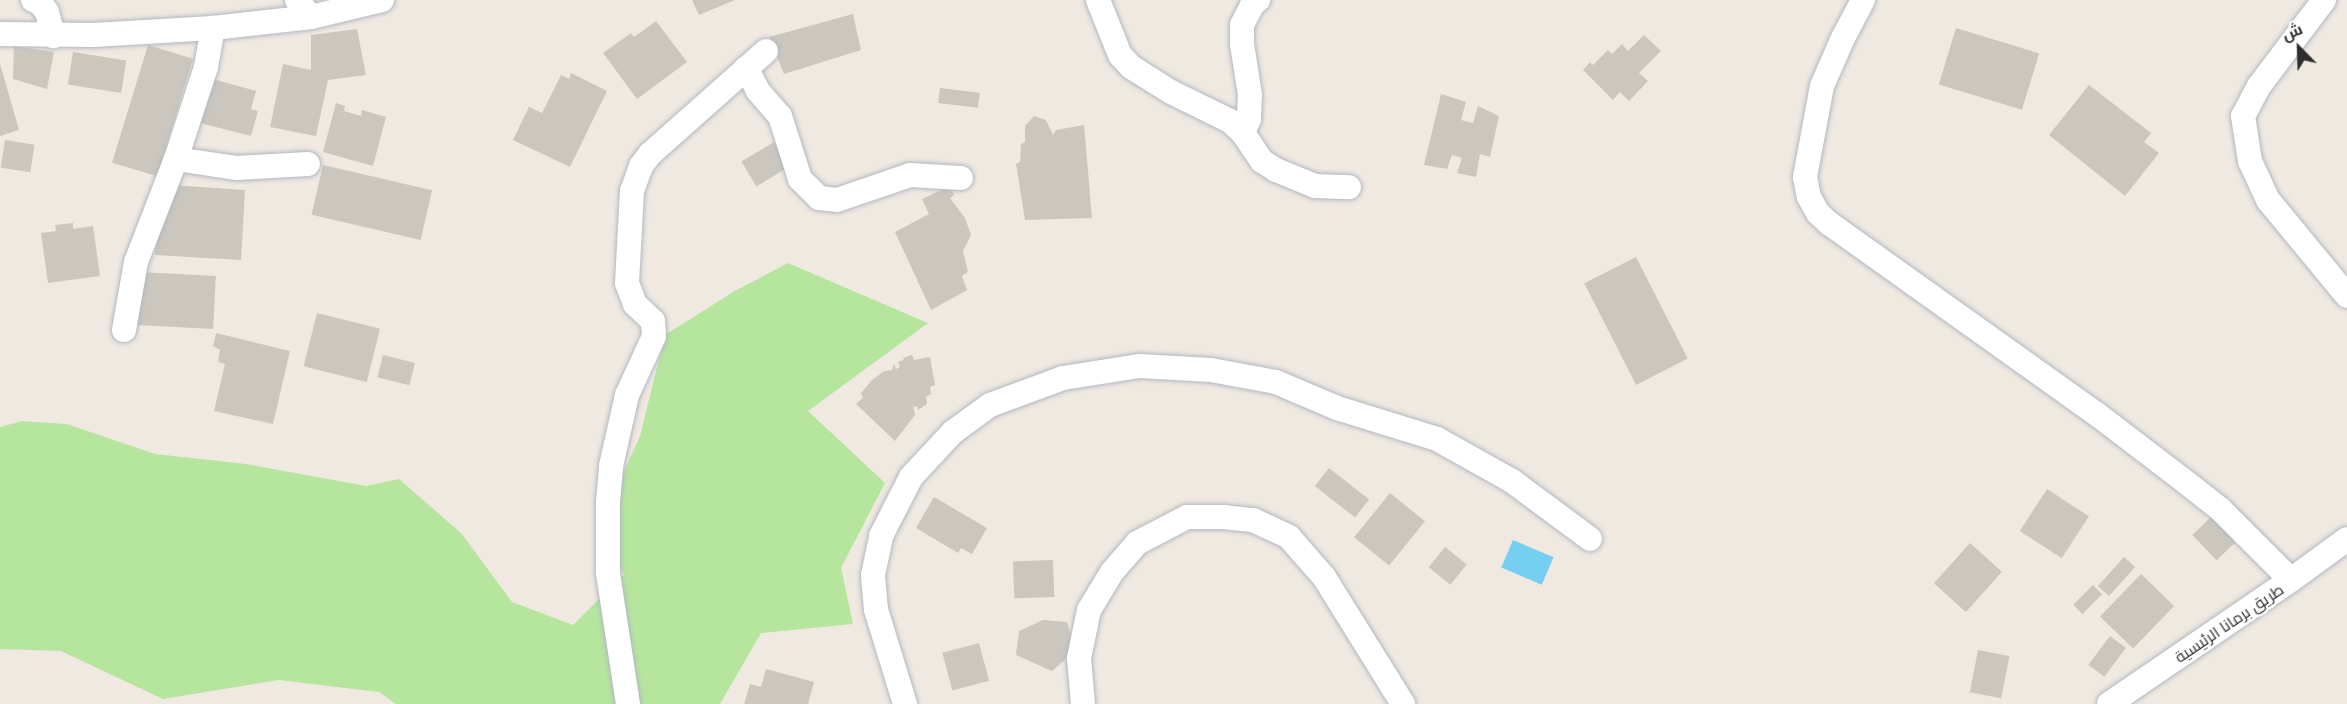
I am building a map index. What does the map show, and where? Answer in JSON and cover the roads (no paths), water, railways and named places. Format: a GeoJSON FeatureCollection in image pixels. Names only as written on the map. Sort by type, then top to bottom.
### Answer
{"type":"FeatureCollection","features":[{"type":"Feature","properties":{"kind":"street"},"geometry":{"type":"LineString","coordinates":[[33,0],[40,3],[47,12],[53,36]]}},
{"type":"Feature","properties":{"kind":"street"},"geometry":{"type":"LineString","coordinates":[[0,34],[53,36],[213,28],[304,9],[382,0]]}},
{"type":"Feature","properties":{"kind":"street"},"geometry":{"type":"LineString","coordinates":[[1098,0],[1120,55],[1131,67],[1171,93],[1230,121],[1243,133],[1262,161],[1294,179],[1315,186],[1349,187]]}},
{"type":"Feature","properties":{"kind":"street"},"geometry":{"type":"LineString","coordinates":[[1243,133],[1249,119],[1250,95],[1242,25],[1252,5],[1258,0]]}},
{"type":"Feature","properties":{"kind":"street"},"geometry":{"type":"LineString","coordinates":[[1863,0],[1822,86],[1805,177],[1809,197],[1818,213],[1830,224],[2098,415],[2187,483],[2220,509],[2291,580]]}},
{"type":"Feature","properties":{"kind":"street"},"geometry":{"type":"LineString","coordinates":[[2324,0],[2259,86],[2243,116],[2250,161],[2268,200],[2347,296]]}},
{"type":"Feature","properties":{"kind":"street"},"geometry":{"type":"LineString","coordinates":[[124,330],[136,262],[176,159],[206,67],[213,28]]}},
{"type":"Feature","properties":{"kind":"street"},"geometry":{"type":"LineString","coordinates":[[628,704],[608,573],[608,502],[611,466],[627,395],[651,347],[654,336],[652,321],[635,304],[627,282],[632,191],[641,166],[650,154],[766,51]]}},
{"type":"Feature","properties":{"kind":"street"},"geometry":{"type":"LineString","coordinates":[[746,68],[758,91],[780,116],[800,179],[819,198],[837,200],[910,175],[961,178]]}},
{"type":"Feature","properties":{"kind":"street"},"geometry":{"type":"LineString","coordinates":[[176,159],[237,168],[309,164]]}},
{"type":"Feature","properties":{"kind":"street"},"geometry":{"type":"LineString","coordinates":[[905,704],[876,610],[873,575],[881,536],[911,477],[953,432],[990,405],[1063,378],[1140,366],[1211,370],[1276,382],[1337,408],[1437,439],[1512,481],[1590,538]]}},
{"type":"Feature","properties":{"kind":"street"},"geometry":{"type":"LineString","coordinates":[[1083,704],[1079,658],[1089,610],[1112,572],[1137,543],[1187,517],[1223,517],[1253,520],[1289,537],[1324,577],[1403,704]]}},
{"type":"Feature","properties":{"kind":"street","name":"طريق برمانا الرئيسية"},"geometry":{"type":"LineString","coordinates":[[2109,704],[2347,539]]}},
{"type":"Feature","properties":{"kind":"water"},"geometry":{"type":"Polygon","coordinates":[[[1513,540],[1554,557],[1542,585],[1501,568],[1513,540]]]}}]}
